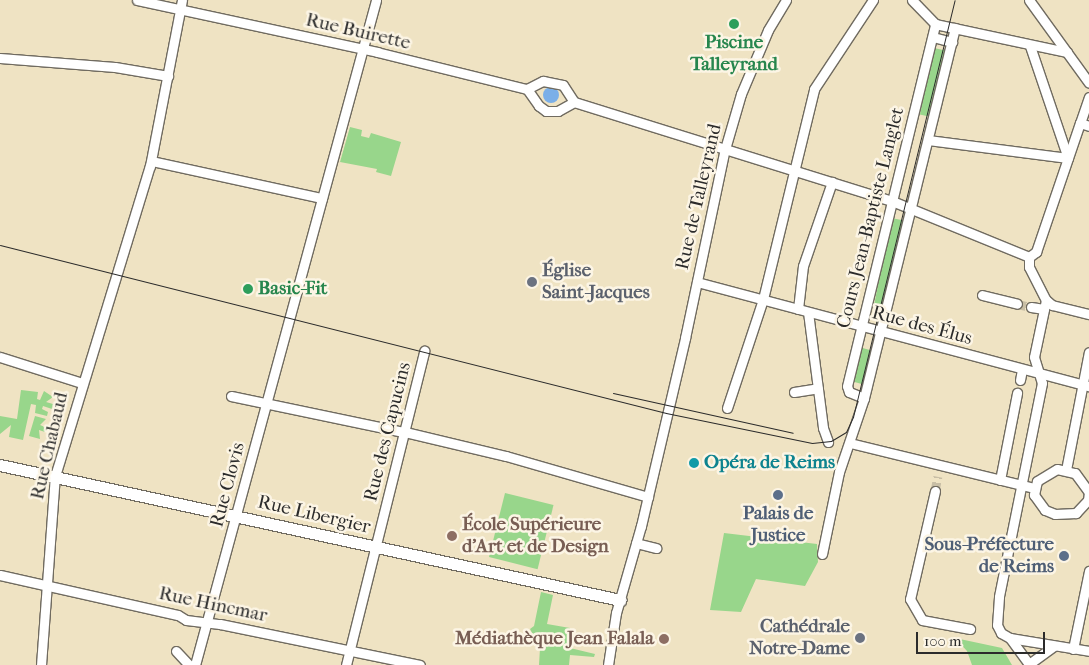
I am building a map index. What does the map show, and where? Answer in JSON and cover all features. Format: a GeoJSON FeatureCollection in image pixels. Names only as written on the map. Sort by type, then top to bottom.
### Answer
{"type":"FeatureCollection","features":[{"type":"Feature","properties":{"kind":"street","name":"Rue Buirette"},"geometry":{"type":"LineString","coordinates":[[138,0],[181,5],[527,89]]}},
{"type":"Feature","properties":{"kind":"street","name":"Rue Clovis"},"geometry":{"type":"LineString","coordinates":[[195,665],[376,0]]}},
{"type":"Feature","properties":{"kind":"street","name":"Rue de Talleyrand"},"geometry":{"type":"LineString","coordinates":[[608,665],[620,600],[648,497],[725,149],[741,94],[768,30],[786,0]]}},
{"type":"Feature","properties":{"kind":"street"},"geometry":{"type":"LineString","coordinates":[[727,408],[763,299],[814,89],[873,0]]}},
{"type":"Feature","properties":{"kind":"street"},"geometry":{"type":"LineString","coordinates":[[912,0],[936,24],[1030,46],[1067,52]]}},
{"type":"Feature","properties":{"kind":"street"},"geometry":{"type":"LineString","coordinates":[[1032,2],[1089,83]]}},
{"type":"Feature","properties":{"kind":"street","name":"Rue Chabaud"},"geometry":{"type":"LineString","coordinates":[[41,665],[55,476],[117,269],[152,161],[181,5]]}},
{"type":"Feature","properties":{"kind":"street","name":"Cours Jean-Baptiste Langlet"},"geometry":{"type":"LineString","coordinates":[[864,398],[849,392],[847,386],[889,200],[936,24]]}},
{"type":"Feature","properties":{"kind":"street","name":"Cours Jean-Baptiste Langlet"},"geometry":{"type":"LineString","coordinates":[[822,554],[844,455],[850,443],[864,398],[955,28]]}},
{"type":"Feature","properties":{"kind":"street"},"geometry":{"type":"LineString","coordinates":[[933,37],[952,42]]}},
{"type":"Feature","properties":{"kind":"street"},"geometry":{"type":"LineString","coordinates":[[1030,46],[1068,158]]}},
{"type":"Feature","properties":{"kind":"street"},"geometry":{"type":"LineString","coordinates":[[0,58],[115,67],[168,76]]}},
{"type":"Feature","properties":{"kind":"street"},"geometry":{"type":"LineString","coordinates":[[574,102],[558,111],[546,111],[535,102],[527,89],[543,81],[557,82],[568,90],[574,102],[889,200],[1029,257]]}},
{"type":"Feature","properties":{"kind":"street"},"geometry":{"type":"LineString","coordinates":[[1029,257],[1036,252],[1068,158],[1084,125],[1089,97]]}},
{"type":"Feature","properties":{"kind":"street"},"geometry":{"type":"LineString","coordinates":[[928,140],[1068,158]]}},
{"type":"Feature","properties":{"kind":"street"},"geometry":{"type":"LineString","coordinates":[[152,161],[322,198]]}},
{"type":"Feature","properties":{"kind":"street"},"geometry":{"type":"LineString","coordinates":[[798,309],[803,266],[832,182]]}},
{"type":"Feature","properties":{"kind":"street"},"geometry":{"type":"LineString","coordinates":[[1029,257],[1029,267],[1045,304],[1034,357],[1042,383],[997,606],[1001,633],[1010,638],[1089,651]]}},
{"type":"Feature","properties":{"kind":"street","name":"Rue des Élus"},"geometry":{"type":"LineString","coordinates":[[697,282],[1022,370],[1086,385]]}},
{"type":"Feature","properties":{"kind":"street"},"geometry":{"type":"LineString","coordinates":[[982,295],[1018,304]]}},
{"type":"Feature","properties":{"kind":"street"},"geometry":{"type":"LineString","coordinates":[[1031,307],[1045,304],[1089,314]]}},
{"type":"Feature","properties":{"kind":"street"},"geometry":{"type":"LineString","coordinates":[[808,312],[824,432],[828,442]]}},
{"type":"Feature","properties":{"kind":"street","name":"Rue des Capucins"},"geometry":{"type":"LineString","coordinates":[[346,665],[348,650],[376,547],[424,351]]}},
{"type":"Feature","properties":{"kind":"street"},"geometry":{"type":"LineString","coordinates":[[1066,470],[1086,385],[1089,352]]}},
{"type":"Feature","properties":{"kind":"street"},"geometry":{"type":"LineString","coordinates":[[0,357],[82,383]]}},
{"type":"Feature","properties":{"kind":"street"},"geometry":{"type":"LineString","coordinates":[[1020,380],[1022,370]]}},
{"type":"Feature","properties":{"kind":"street"},"geometry":{"type":"LineString","coordinates":[[794,392],[818,388]]}},
{"type":"Feature","properties":{"kind":"street"},"geometry":{"type":"LineString","coordinates":[[1000,480],[1017,393]]}},
{"type":"Feature","properties":{"kind":"street"},"geometry":{"type":"LineString","coordinates":[[231,396],[267,402],[506,456],[648,497]]}},
{"type":"Feature","properties":{"kind":"street"},"geometry":{"type":"LineString","coordinates":[[850,443],[1034,488]]}},
{"type":"Feature","properties":{"kind":"street","name":"Rue Libergier"},"geometry":{"type":"LineString","coordinates":[[0,465],[620,600]]}},
{"type":"Feature","properties":{"kind":"street"},"geometry":{"type":"LineString","coordinates":[[938,476],[940,466]]}},
{"type":"Feature","properties":{"kind":"street"},"geometry":{"type":"LineString","coordinates":[[1066,470],[1081,478],[1089,492],[1088,500],[1076,513],[1055,514],[1038,503],[1034,488],[1042,476],[1050,471],[1066,470]]}},
{"type":"Feature","properties":{"kind":"street"},"geometry":{"type":"LineString","coordinates":[[934,493],[910,599],[922,620],[970,629]]}},
{"type":"Feature","properties":{"kind":"street"},"geometry":{"type":"LineString","coordinates":[[636,543],[656,548]]}},
{"type":"Feature","properties":{"kind":"street"},"geometry":{"type":"LineString","coordinates":[[1074,648],[1089,571]]}},
{"type":"Feature","properties":{"kind":"street","name":"Rue Hincmar"},"geometry":{"type":"LineString","coordinates":[[0,575],[46,584],[207,623],[420,665]]}},
{"type":"Feature","properties":{"kind":"street"},"geometry":{"type":"LineString","coordinates":[[1010,638],[1028,665],[1054,646]]}},
{"type":"Feature","properties":{"kind":"street"},"geometry":{"type":"LineString","coordinates":[[176,651],[188,665]]}},
{"type":"Feature","properties":{"kind":"green space"},"geometry":{"type":"Polygon","coordinates":[[[934,48],[948,51],[934,117],[920,115],[934,48]]]}},
{"type":"Feature","properties":{"kind":"green space"},"geometry":{"type":"Polygon","coordinates":[[[350,127],[362,130],[361,136],[369,138],[371,133],[401,142],[391,176],[376,172],[377,169],[340,162],[350,127]]]}},
{"type":"Feature","properties":{"kind":"green space"},"geometry":{"type":"Polygon","coordinates":[[[891,218],[906,221],[889,308],[874,305],[891,218]]]}},
{"type":"Feature","properties":{"kind":"green space"},"geometry":{"type":"Polygon","coordinates":[[[859,347],[874,351],[865,385],[850,381],[859,347]]]}},
{"type":"Feature","properties":{"kind":"green space"},"geometry":{"type":"Polygon","coordinates":[[[21,390],[38,392],[37,399],[40,400],[44,391],[53,397],[46,402],[53,404],[52,409],[43,406],[42,409],[48,412],[47,416],[35,413],[36,405],[31,404],[23,440],[9,437],[11,425],[0,434],[0,416],[17,419],[21,390]]]}},
{"type":"Feature","properties":{"kind":"green space"},"geometry":{"type":"Polygon","coordinates":[[[35,416],[46,419],[40,425],[47,428],[45,432],[39,430],[40,439],[29,436],[35,416]]]}},
{"type":"Feature","properties":{"kind":"green space"},"geometry":{"type":"Polygon","coordinates":[[[505,493],[554,505],[538,569],[489,557],[505,493]]]}},
{"type":"Feature","properties":{"kind":"green space"},"geometry":{"type":"Polygon","coordinates":[[[724,533],[817,544],[818,562],[805,586],[756,579],[741,612],[710,610],[724,533]]]}},
{"type":"Feature","properties":{"kind":"green space"},"geometry":{"type":"Polygon","coordinates":[[[541,592],[553,595],[547,624],[570,628],[570,648],[595,654],[594,657],[570,655],[569,665],[539,665],[540,648],[530,629],[534,626],[541,592]]]}},
{"type":"Feature","properties":{"kind":"green space"},"geometry":{"type":"Polygon","coordinates":[[[955,638],[1002,648],[1012,665],[972,665],[967,651],[955,638]]]}},
{"type":"Feature","properties":{"kind":"water"},"geometry":{"type":"Polygon","coordinates":[[[551,87],[557,89],[559,95],[557,101],[551,103],[545,101],[543,95],[545,89],[551,87]]]}},
{"type":"Feature","properties":{"kind":"tunnel"},"geometry":{"type":"LineString","coordinates":[[1017,304],[1031,307]]}},
{"type":"Feature","properties":{"kind":"tunnel"},"geometry":{"type":"LineString","coordinates":[[935,491],[938,476]]}},
{"type":"Feature","properties":{"kind":"tram line"},"geometry":{"type":"LineString","coordinates":[[0,245],[666,413],[812,443],[831,441],[846,432],[853,417],[955,0]]}},
{"type":"Feature","properties":{"kind":"tram line"},"geometry":{"type":"LineString","coordinates":[[613,393],[793,433]]}},
{"type":"Feature","properties":{"kind":"place","name":"Piscine Talleyrand"},"geometry":{"type":"Point","coordinates":[734,24]}},
{"type":"Feature","properties":{"kind":"place","name":"Église Saint-Jacques"},"geometry":{"type":"Point","coordinates":[532,282]}},
{"type":"Feature","properties":{"kind":"place","name":"Basic-Fit"},"geometry":{"type":"Point","coordinates":[248,289]}},
{"type":"Feature","properties":{"kind":"place","name":"Opéra de Reims"},"geometry":{"type":"Point","coordinates":[694,463]}},
{"type":"Feature","properties":{"kind":"place","name":"Palais de Justice"},"geometry":{"type":"Point","coordinates":[778,495]}},
{"type":"Feature","properties":{"kind":"place","name":"École Supérieure d'Art et de Design"},"geometry":{"type":"Point","coordinates":[452,536]}},
{"type":"Feature","properties":{"kind":"place","name":"Sous-Préfecture de Reims"},"geometry":{"type":"Point","coordinates":[1064,556]}},
{"type":"Feature","properties":{"kind":"place","name":"Cathédrale Notre-Dame"},"geometry":{"type":"Point","coordinates":[860,638]}},
{"type":"Feature","properties":{"kind":"place","name":"Médiathèque Jean Falala"},"geometry":{"type":"Point","coordinates":[664,639]}}]}
